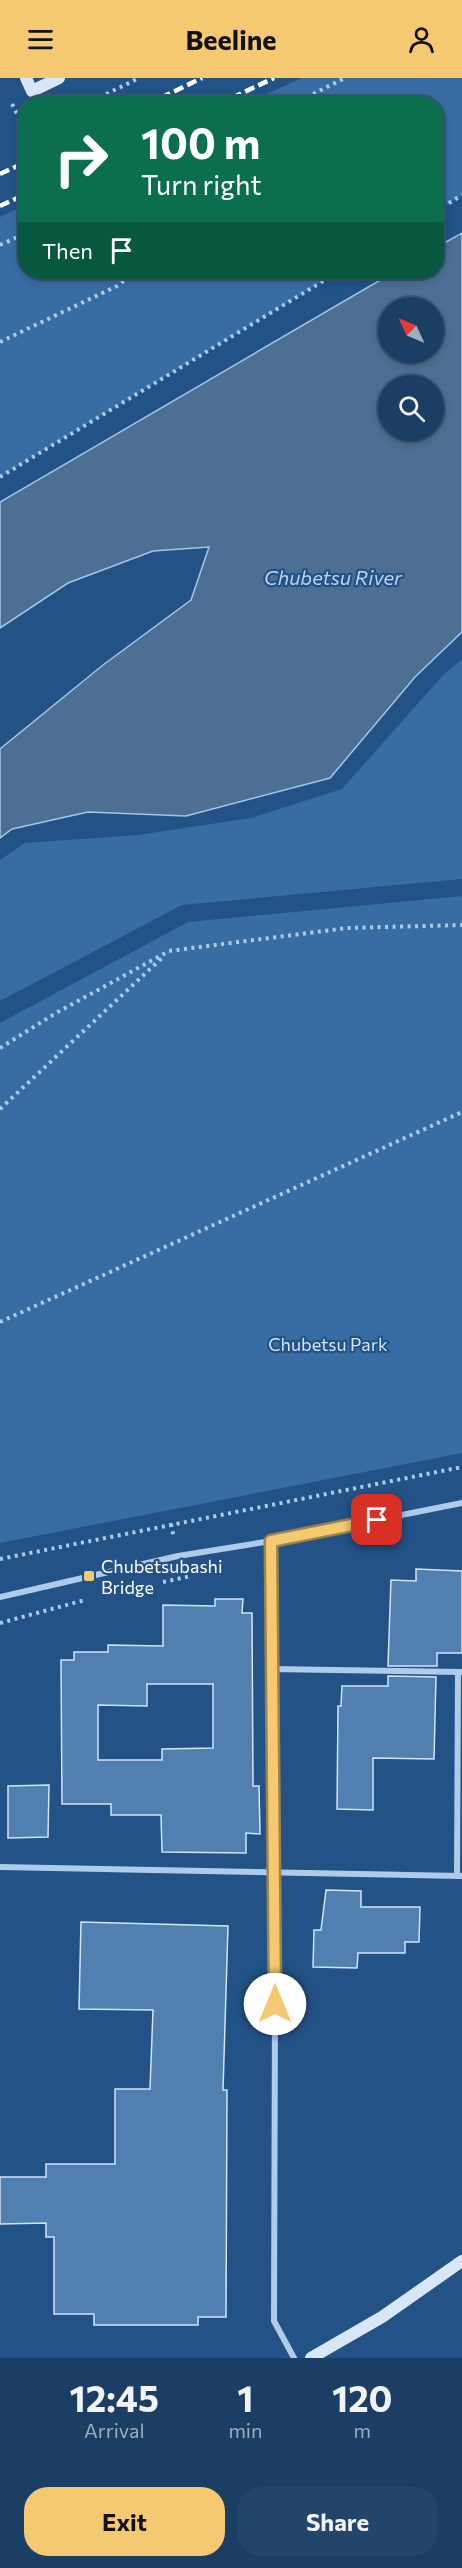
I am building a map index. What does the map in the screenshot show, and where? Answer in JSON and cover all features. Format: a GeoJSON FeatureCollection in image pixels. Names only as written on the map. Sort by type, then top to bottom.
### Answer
{"type":"FeatureCollection","features":[{"type":"Feature","properties":{"kind":"street"},"geometry":{"type":"LineString","coordinates":[[26,78],[32,91],[59,78]]}},
{"type":"Feature","properties":{"kind":"street"},"geometry":{"type":"LineString","coordinates":[[0,1597],[178,1556],[271,1541],[462,1503]]}},
{"type":"Feature","properties":{"kind":"street"},"geometry":{"type":"LineString","coordinates":[[271,1541],[274,2321],[294,2358]]}},
{"type":"Feature","properties":{"kind":"street"},"geometry":{"type":"LineString","coordinates":[[0,1867],[460,1876],[460,1672],[271,1669]]}},
{"type":"Feature","properties":{"kind":"street"},"geometry":{"type":"LineString","coordinates":[[310,2358],[382,2317],[462,2260]]}},
{"type":"Feature","properties":{"kind":"path"},"geometry":{"type":"LineString","coordinates":[[102,96],[139,78]]}},
{"type":"Feature","properties":{"kind":"path"},"geometry":{"type":"LineString","coordinates":[[309,96],[345,78]]}},
{"type":"Feature","properties":{"kind":"path"},"geometry":{"type":"LineString","coordinates":[[444,206],[462,195]]}},
{"type":"Feature","properties":{"kind":"path"},"geometry":{"type":"LineString","coordinates":[[0,245],[18,237]]}},
{"type":"Feature","properties":{"kind":"path"},"geometry":{"type":"LineString","coordinates":[[0,342],[117,286],[126,279]]}},
{"type":"Feature","properties":{"kind":"path"},"geometry":{"type":"LineString","coordinates":[[0,477],[326,279]]}},
{"type":"Feature","properties":{"kind":"path"},"geometry":{"type":"LineString","coordinates":[[0,1048],[56,1013],[169,951],[347,928],[462,925]]}},
{"type":"Feature","properties":{"kind":"path"},"geometry":{"type":"LineString","coordinates":[[0,1108],[169,951]]}},
{"type":"Feature","properties":{"kind":"path"},"geometry":{"type":"LineString","coordinates":[[0,1322],[462,1112]]}},
{"type":"Feature","properties":{"kind":"path"},"geometry":{"type":"LineString","coordinates":[[0,1558],[462,1467]]}},
{"type":"Feature","properties":{"kind":"path"},"geometry":{"type":"LineString","coordinates":[[158,1583],[180,1578]]}},
{"type":"Feature","properties":{"kind":"path"},"geometry":{"type":"LineString","coordinates":[[0,1623],[94,1597]]}},
{"type":"Feature","properties":{"kind":"green space"},"geometry":{"type":"Polygon","coordinates":[[[302,78],[462,78],[462,195],[444,207],[444,96],[262,96],[302,78]]]}},
{"type":"Feature","properties":{"kind":"green space"},"geometry":{"type":"Polygon","coordinates":[[[18,208],[18,279],[326,279],[0,477],[0,217],[18,208]]]}},
{"type":"Feature","properties":{"kind":"green space"},"geometry":{"type":"Polygon","coordinates":[[[462,659],[462,879],[182,905],[0,1001],[0,860],[25,843],[138,835],[251,818],[342,789],[444,674],[462,659]]]}},
{"type":"Feature","properties":{"kind":"green space","name":"Chubetsu Park"},"geometry":{"type":"Polygon","coordinates":[[[462,896],[462,1453],[0,1543],[0,1023],[188,922],[462,896]]]}},
{"type":"Feature","properties":{"kind":"water","name":"Chubetsu River"},"geometry":{"type":"Polygon","coordinates":[[[462,233],[462,632],[415,677],[330,778],[186,816],[88,812],[12,829],[0,838],[0,749],[103,665],[191,600],[209,547],[153,551],[68,583],[0,628],[0,502],[382,279],[444,279],[444,243],[462,233]]]}},
{"type":"Feature","properties":{"kind":"building"},"geometry":{"type":"Polygon","coordinates":[[[416,1569],[462,1571],[462,1653],[437,1653],[437,1666],[388,1666],[391,1580],[416,1581],[416,1569]]]}},
{"type":"Feature","properties":{"kind":"building"},"geometry":{"type":"Polygon","coordinates":[[[215,1599],[243,1599],[242,1613],[252,1613],[253,1786],[259,1786],[260,1834],[246,1833],[246,1853],[162,1852],[161,1815],[111,1815],[111,1804],[62,1804],[61,1660],[74,1660],[74,1652],[108,1652],[108,1645],[163,1646],[163,1605],[215,1606],[215,1599]],[[147,1684],[147,1706],[98,1705],[98,1760],[162,1760],[162,1749],[213,1748],[213,1684],[147,1684]]]}},
{"type":"Feature","properties":{"kind":"building"},"geometry":{"type":"Polygon","coordinates":[[[388,1676],[436,1677],[434,1759],[373,1758],[373,1810],[337,1809],[338,1706],[341,1706],[342,1686],[388,1686],[388,1676]]]}},
{"type":"Feature","properties":{"kind":"building"},"geometry":{"type":"Polygon","coordinates":[[[49,1785],[48,1837],[8,1838],[8,1786],[49,1785]]]}},
{"type":"Feature","properties":{"kind":"building"},"geometry":{"type":"Polygon","coordinates":[[[326,1890],[361,1891],[361,1907],[420,1907],[419,1942],[405,1942],[405,1953],[358,1953],[357,1968],[313,1967],[314,1930],[321,1930],[326,1890]]]}},
{"type":"Feature","properties":{"kind":"building"},"geometry":{"type":"Polygon","coordinates":[[[81,1922],[228,1926],[223,2090],[227,2090],[226,2317],[198,2317],[198,2325],[94,2325],[94,2314],[54,2314],[54,2237],[46,2237],[46,2223],[0,2224],[0,2177],[46,2177],[46,2164],[115,2164],[115,2089],[150,2089],[153,2010],[79,2009],[81,1922]]]}},
{"type":"Feature","properties":{"kind":"railway"},"geometry":{"type":"LineString","coordinates":[[165,96],[202,78]]}},
{"type":"Feature","properties":{"kind":"railway"},"geometry":{"type":"LineString","coordinates":[[236,96],[274,78]]}},
{"type":"Feature","properties":{"kind":"railway"},"geometry":{"type":"LineString","coordinates":[[0,174],[18,166]]}},
{"type":"Feature","properties":{"kind":"railway"},"geometry":{"type":"LineString","coordinates":[[0,206],[18,198]]}},
{"type":"Feature","properties":{"kind":"place","name":"Chubetsubashi Bridge"},"geometry":{"type":"Point","coordinates":[89,1576]}},
{"type":"Feature","properties":{"kind":"route"},"geometry":{"type":"LineString","coordinates":[[275,2004],[271,1541],[377,1520]]}}]}
